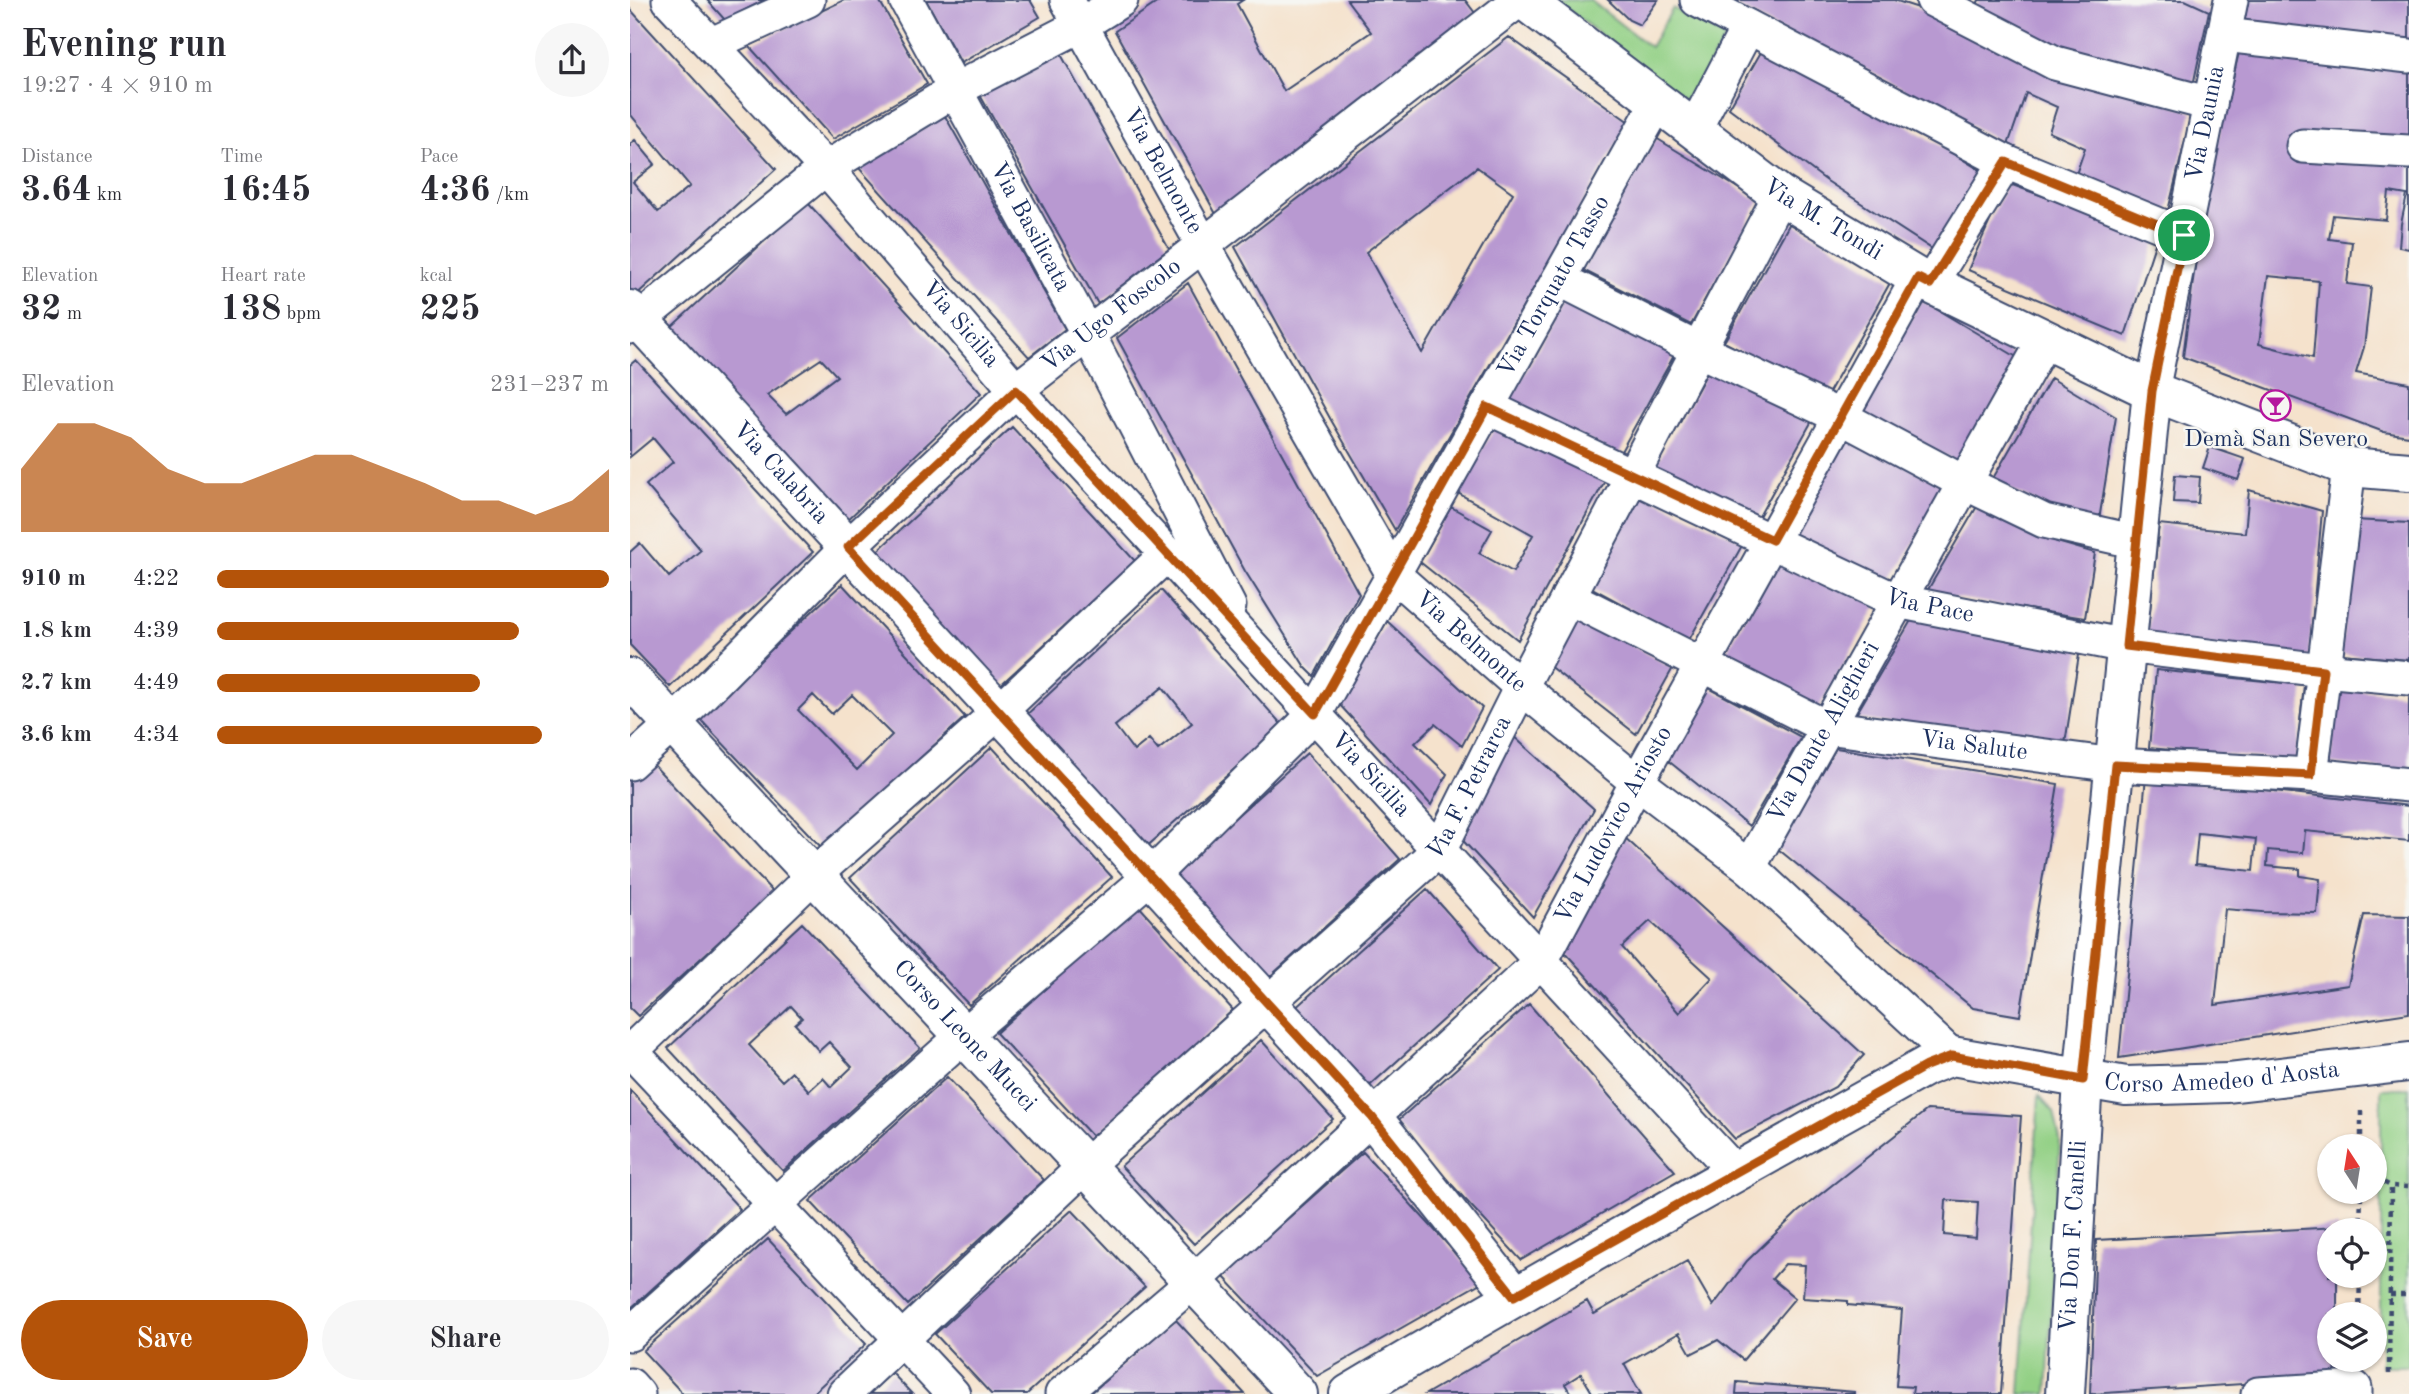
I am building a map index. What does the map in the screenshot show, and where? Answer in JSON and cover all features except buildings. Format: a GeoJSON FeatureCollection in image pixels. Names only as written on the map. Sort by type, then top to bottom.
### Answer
{"type":"FeatureCollection","features":[{"type":"Feature","properties":{"kind":"street","name":"Via Sicilia"},"geometry":{"type":"LineString","coordinates":[[669,0],[826,168],[1016,390],[1166,555],[1440,849],[1735,1172]]}},
{"type":"Feature","properties":{"kind":"street"},"geometry":{"type":"LineString","coordinates":[[712,44],[808,0]]}},
{"type":"Feature","properties":{"kind":"street","name":"Via Basilicata"},"geometry":{"type":"LineString","coordinates":[[906,0],[1088,334],[1249,643]]}},
{"type":"Feature","properties":{"kind":"street"},"geometry":{"type":"LineString","coordinates":[[633,319],[826,168],[955,90],[1074,13],[1121,0]]}},
{"type":"Feature","properties":{"kind":"street","name":"Via M. Tondi"},"geometry":{"type":"LineString","coordinates":[[1522,0],[1780,195],[1924,281],[2152,391],[2349,467],[2409,472]]}},
{"type":"Feature","properties":{"kind":"street","name":"Via Ugo Foscolo"},"geometry":{"type":"LineString","coordinates":[[630,763],[673,724],[848,547],[1016,390],[1522,0]]}},
{"type":"Feature","properties":{"kind":"street"},"geometry":{"type":"LineString","coordinates":[[1697,0],[2006,162],[2184,235]]}},
{"type":"Feature","properties":{"kind":"street"},"geometry":{"type":"LineString","coordinates":[[1933,0],[2055,63],[2210,104]]}},
{"type":"Feature","properties":{"kind":"street","name":"Via Daunia"},"geometry":{"type":"LineString","coordinates":[[2083,1080],[2152,391],[2231,0]]}},
{"type":"Feature","properties":{"kind":"street","name":"Via Belmonte"},"geometry":{"type":"LineString","coordinates":[[1074,13],[1203,245],[1393,574],[1521,687],[1637,782],[1749,867],[1952,1056]]}},
{"type":"Feature","properties":{"kind":"street"},"geometry":{"type":"LineString","coordinates":[[1694,130],[1748,27]]}},
{"type":"Feature","properties":{"kind":"street"},"geometry":{"type":"LineString","coordinates":[[2224,35],[2409,56]]}},
{"type":"Feature","properties":{"kind":"street","name":"Via Torquato Tasso"},"geometry":{"type":"LineString","coordinates":[[630,1334],[964,1035],[1151,876],[1315,714],[1658,102]]}},
{"type":"Feature","properties":{"kind":"street"},"geometry":{"type":"LineString","coordinates":[[2303,146],[2409,152]]}},
{"type":"Feature","properties":{"kind":"street","name":"Via Ludovico Ariosto"},"geometry":{"type":"LineString","coordinates":[[1062,1394],[1193,1282],[1541,961],[1637,782],[1841,417],[1924,281],[2006,162]]}},
{"type":"Feature","properties":{"kind":"street","name":"Via F. Petrarca"},"geometry":{"type":"LineString","coordinates":[[844,1394],[1085,1166],[1440,849],[1521,687],[1780,195]]}},
{"type":"Feature","properties":{"kind":"street"},"geometry":{"type":"LineString","coordinates":[[1559,279],[1699,350],[1841,417],[1963,482],[2044,521],[2137,542]]}},
{"type":"Feature","properties":{"kind":"street","name":"Via Calabria"},"geometry":{"type":"LineString","coordinates":[[633,319],[1000,711],[1372,1117],[1514,1296]]}},
{"type":"Feature","properties":{"kind":"street","name":"Via Dante Alighieri"},"geometry":{"type":"LineString","coordinates":[[1749,867],[2044,341]]}},
{"type":"Feature","properties":{"kind":"street","name":"Via Pace"},"geometry":{"type":"LineString","coordinates":[[1487,407],[1897,601],[2126,646],[2409,678]]}},
{"type":"Feature","properties":{"kind":"street"},"geometry":{"type":"LineString","coordinates":[[2311,775],[2349,467]]}},
{"type":"Feature","properties":{"kind":"street"},"geometry":{"type":"LineString","coordinates":[[953,1394],[630,1051],[814,875],[1000,711],[1166,555]]}},
{"type":"Feature","properties":{"kind":"street","name":"Via Salute"},"geometry":{"type":"LineString","coordinates":[[1568,597],[1826,727],[2115,765],[2311,775],[2409,785]]}},
{"type":"Feature","properties":{"kind":"street","name":"Corso Leone Mucci"},"geometry":{"type":"LineString","coordinates":[[630,678],[1298,1394]]}},
{"type":"Feature","properties":{"kind":"street"},"geometry":{"type":"LineString","coordinates":[[1349,1394],[1514,1296],[1735,1172],[1926,1066],[1952,1056]]}},
{"type":"Feature","properties":{"kind":"street","name":"Corso Amedeo d'Aosta"},"geometry":{"type":"LineString","coordinates":[[1952,1056],[2126,1086],[2228,1083],[2409,1062]]}},
{"type":"Feature","properties":{"kind":"street","name":"Via Don F. Canelli"},"geometry":{"type":"LineString","coordinates":[[2065,1394],[2083,1080]]}},
{"type":"Feature","properties":{"kind":"street"},"geometry":{"type":"LineString","coordinates":[[630,1385],[638,1394]]}},
{"type":"Feature","properties":{"kind":"street"},"geometry":{"type":"LineString","coordinates":[[2258,1394],[2355,1388],[2355,1394]]}},
{"type":"Feature","properties":{"kind":"path"},"geometry":{"type":"LineString","coordinates":[[2361,1108],[2361,1134]]}},
{"type":"Feature","properties":{"kind":"path"},"geometry":{"type":"LineString","coordinates":[[2387,1184],[2409,1187]]}},
{"type":"Feature","properties":{"kind":"path"},"geometry":{"type":"LineString","coordinates":[[2389,1374],[2391,1186]]}},
{"type":"Feature","properties":{"kind":"path"},"geometry":{"type":"LineString","coordinates":[[2390,1295],[2409,1295]]}},
{"type":"Feature","properties":{"kind":"green space"},"geometry":{"type":"Polygon","coordinates":[[[1555,0],[1590,0],[1650,47],[1673,8],[1726,37],[1687,101],[1555,0]]]}},
{"type":"Feature","properties":{"kind":"green space"},"geometry":{"type":"Polygon","coordinates":[[[2409,1088],[2409,1366],[2387,1366],[2387,1302],[2381,1302],[2381,1288],[2387,1288],[2387,1218],[2381,1218],[2381,1204],[2387,1204],[2387,1134],[2381,1134],[2381,1089],[2409,1088]]]}},
{"type":"Feature","properties":{"kind":"green space"},"geometry":{"type":"Polygon","coordinates":[[[2039,1095],[2054,1112],[2060,1140],[2047,1394],[2020,1394],[2039,1095]]]}},
{"type":"Feature","properties":{"kind":"place","name":"Demà San Severo"},"geometry":{"type":"Point","coordinates":[2276,406]}},
{"type":"Feature","properties":{"kind":"route"},"geometry":{"type":"LineString","coordinates":[[2006,162],[2184,235],[2152,391],[2126,646],[2323,670],[2311,775],[2115,765],[2083,1080],[1952,1056],[1926,1066],[1514,1296],[1372,1117],[848,547],[1016,390],[1315,714],[1487,407],[1772,540],[1918,278],[1930,284],[2006,162]]}}]}
